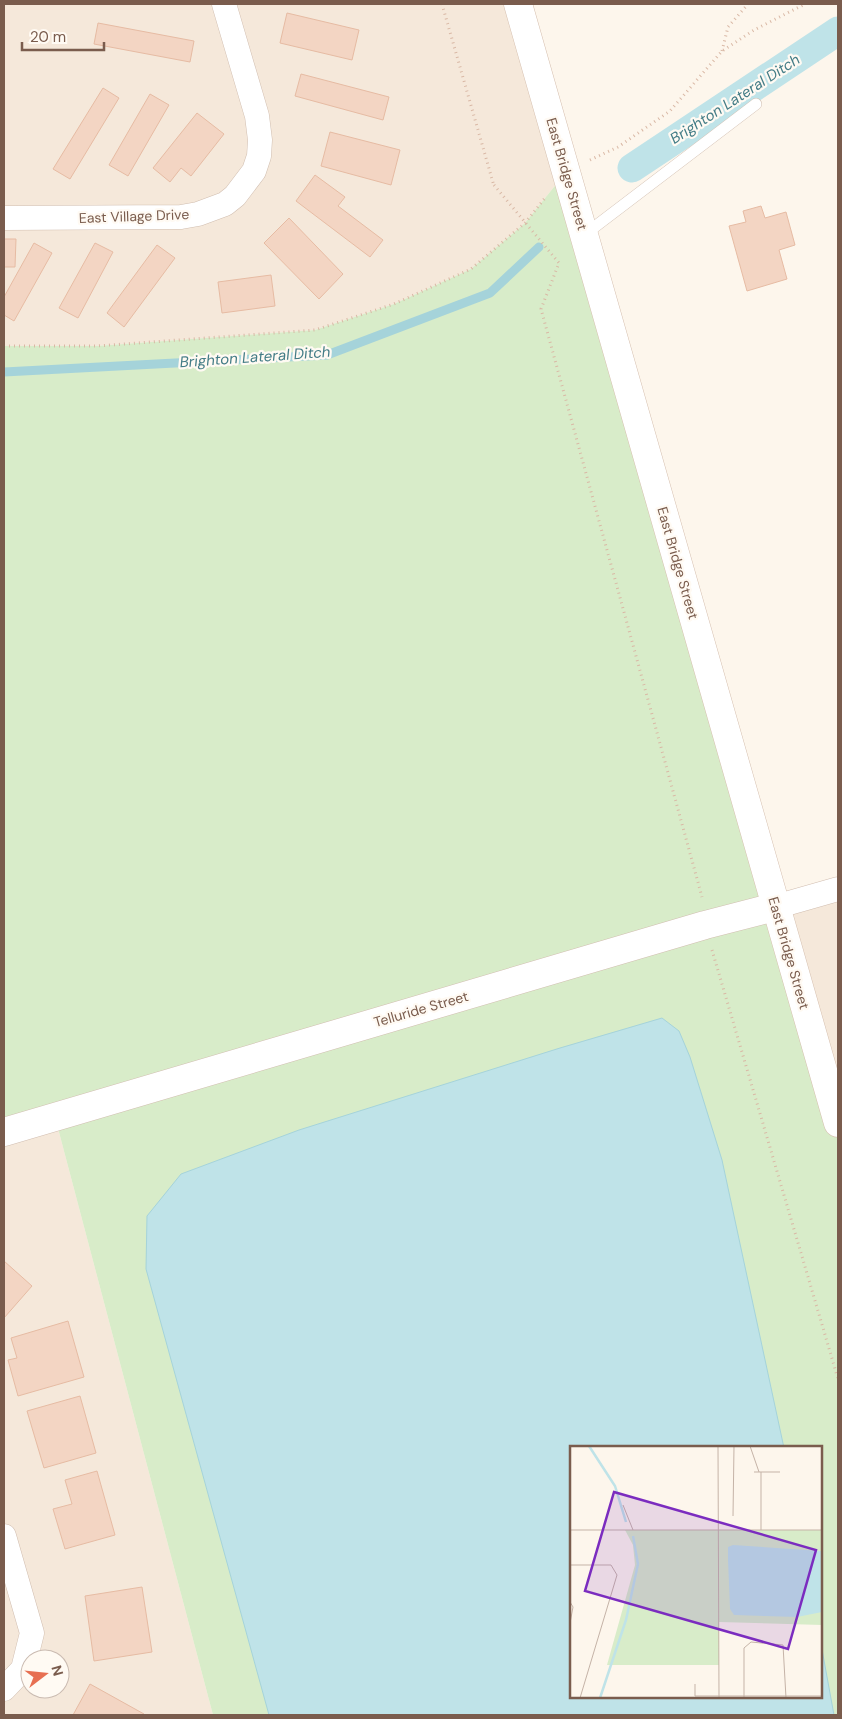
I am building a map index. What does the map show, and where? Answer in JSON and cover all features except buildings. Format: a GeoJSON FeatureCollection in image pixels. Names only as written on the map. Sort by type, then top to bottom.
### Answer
{"type":"FeatureCollection","features":[{"type":"Feature","properties":{"kind":"main road","name":"East Bridge Street"},"geometry":{"type":"LineString","coordinates":[[518,4],[838,1123]]}},
{"type":"Feature","properties":{"kind":"main road","name":"Telluride Street"},"geometry":{"type":"LineString","coordinates":[[4,1132],[775,907]]}},
{"type":"Feature","properties":{"kind":"street","name":"East Village Drive"},"geometry":{"type":"LineString","coordinates":[[4,218],[181,216],[198,214],[225,204],[235,196],[254,171],[260,140],[257,116],[224,4]]}},
{"type":"Feature","properties":{"kind":"street","name":"Telluride Street"},"geometry":{"type":"LineString","coordinates":[[775,907],[838,889]]}},
{"type":"Feature","properties":{"kind":"street"},"geometry":{"type":"LineString","coordinates":[[4,1536],[32,1633],[23,1669],[4,1689]]}},
{"type":"Feature","properties":{"kind":"lane"},"geometry":{"type":"LineString","coordinates":[[584,235],[756,104]]}},
{"type":"Feature","properties":{"kind":"path"},"geometry":{"type":"LineString","coordinates":[[442,4],[494,186],[559,263],[541,309],[701,886],[705,926],[838,1379]]}},
{"type":"Feature","properties":{"kind":"path"},"geometry":{"type":"LineString","coordinates":[[722,51],[728,27],[748,4]]}},
{"type":"Feature","properties":{"kind":"path"},"geometry":{"type":"LineString","coordinates":[[4,346],[97,346],[314,330],[394,304],[471,269],[525,223],[566,172],[618,147],[670,111],[722,51],[754,30],[805,4]]}},
{"type":"Feature","properties":{"kind":"shaded area"},"geometry":{"type":"Polygon","coordinates":[[[4,4],[518,4],[566,172],[525,223],[471,269],[394,304],[315,330],[97,346],[4,346],[4,4]]]}},
{"type":"Feature","properties":{"kind":"shaded area"},"geometry":{"type":"Polygon","coordinates":[[[838,890],[838,1123],[775,907],[838,890]]]}},
{"type":"Feature","properties":{"kind":"shaded area"},"geometry":{"type":"Polygon","coordinates":[[[55,1117],[213,1715],[4,1715],[4,1132],[55,1117]]]}},
{"type":"Feature","properties":{"kind":"green space"},"geometry":{"type":"Polygon","coordinates":[[[566,172],[838,1123],[838,1715],[213,1715],[55,1117],[4,1132],[4,346],[97,346],[315,330],[394,304],[471,269],[525,223],[566,172]]]}},
{"type":"Feature","properties":{"kind":"water"},"geometry":{"type":"Polygon","coordinates":[[[662,1018],[679,1031],[690,1057],[722,1160],[784,1446],[570,1446],[570,1699],[822,1699],[822,1649],[834,1715],[269,1715],[146,1269],[147,1216],[181,1174],[299,1130],[662,1018]]]}},
{"type":"Feature","properties":{"kind":"waterway","name":"Brighton Lateral Ditch"},"geometry":{"type":"LineString","coordinates":[[632,168],[838,31]]}},
{"type":"Feature","properties":{"kind":"waterway","name":"Brighton Lateral Ditch"},"geometry":{"type":"LineString","coordinates":[[4,372],[327,355],[490,293],[539,247]]}}]}
